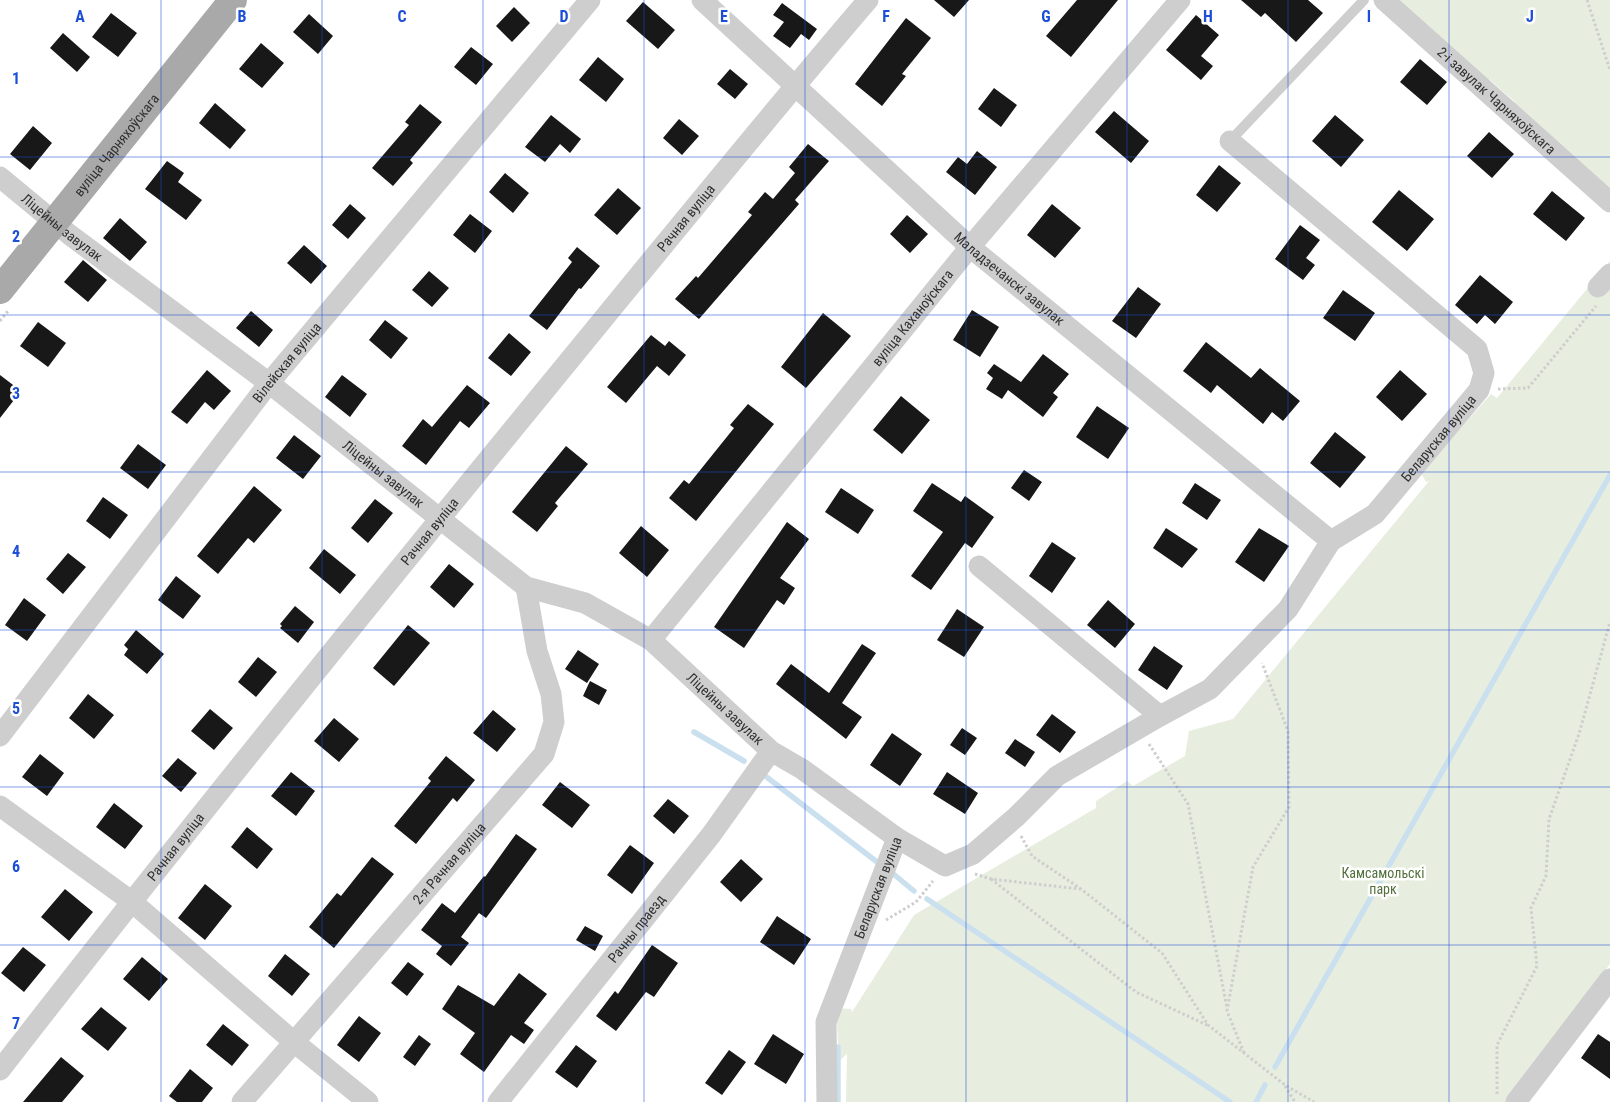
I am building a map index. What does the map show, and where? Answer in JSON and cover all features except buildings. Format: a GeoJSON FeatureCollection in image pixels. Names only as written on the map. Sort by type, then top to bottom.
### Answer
{"type":"FeatureCollection","features":[{"type":"Feature","properties":{"kind":"main road","name":"вуліца Чарняхоўскага"},"geometry":{"type":"LineString","coordinates":[[0,290],[233,0]]}},
{"type":"Feature","properties":{"kind":"street","name":"Вілейская вуліца"},"geometry":{"type":"LineString","coordinates":[[0,736],[269,383],[590,0]]}},
{"type":"Feature","properties":{"kind":"street","name":"Маладзечанскі завулак"},"geometry":{"type":"LineString","coordinates":[[702,0],[970,247],[1331,541]]}},
{"type":"Feature","properties":{"kind":"street","name":"Рачная вуліца"},"geometry":{"type":"LineString","coordinates":[[0,1070],[131,902],[440,518],[795,85],[868,0]]}},
{"type":"Feature","properties":{"kind":"street","name":"вуліца Каханоўскага"},"geometry":{"type":"LineString","coordinates":[[651,640],[970,247],[1180,0]]}},
{"type":"Feature","properties":{"kind":"street","name":"2-і завулак Чарняхоўскага"},"geometry":{"type":"LineString","coordinates":[[1384,0],[1610,202]]}},
{"type":"Feature","properties":{"kind":"street","name":"Беларуская вуліца"},"geometry":{"type":"LineString","coordinates":[[827,1102],[826,1022],[897,838],[945,866],[973,854],[1016,817],[1057,776],[1210,689],[1288,608],[1331,541],[1376,514],[1479,390],[1484,373],[1477,349],[1230,141]]}},
{"type":"Feature","properties":{"kind":"street","name":"Ліцейны завулак"},"geometry":{"type":"LineString","coordinates":[[0,177],[55,222],[269,383],[526,587],[585,603],[651,640],[771,751],[802,769],[897,838]]}},
{"type":"Feature","properties":{"kind":"street"},"geometry":{"type":"LineString","coordinates":[[979,566],[1160,716]]}},
{"type":"Feature","properties":{"kind":"street","name":"2-я Рачная вуліца"},"geometry":{"type":"LineString","coordinates":[[242,1102],[544,754],[554,722],[552,694],[537,651],[526,587]]}},
{"type":"Feature","properties":{"kind":"street","name":"Рачны праезд"},"geometry":{"type":"LineString","coordinates":[[498,1102],[712,836],[771,751]]}},
{"type":"Feature","properties":{"kind":"street"},"geometry":{"type":"LineString","coordinates":[[0,806],[131,902],[294,1042],[368,1102]]}},
{"type":"Feature","properties":{"kind":"street"},"geometry":{"type":"LineString","coordinates":[[1516,1102],[1610,979]]}},
{"type":"Feature","properties":{"kind":"lane"},"geometry":{"type":"LineString","coordinates":[[1230,141],[1364,0]]}},
{"type":"Feature","properties":{"kind":"path"},"geometry":{"type":"LineString","coordinates":[[1587,0],[1610,70]]}},
{"type":"Feature","properties":{"kind":"path"},"geometry":{"type":"LineString","coordinates":[[1479,390],[1528,388],[1602,288]]}},
{"type":"Feature","properties":{"kind":"path"},"geometry":{"type":"LineString","coordinates":[[1497,1102],[1497,1046],[1537,966],[1531,908],[1546,876],[1549,819],[1578,734],[1610,622]]}},
{"type":"Feature","properties":{"kind":"path"},"geometry":{"type":"LineString","coordinates":[[1227,1011],[1253,867],[1289,807],[1288,731],[1254,644]]}},
{"type":"Feature","properties":{"kind":"path"},"geometry":{"type":"LineString","coordinates":[[1138,729],[1188,804],[1227,1011],[1244,1053]]}},
{"type":"Feature","properties":{"kind":"path"},"geometry":{"type":"LineString","coordinates":[[1016,817],[1022,839],[1032,856],[1081,889],[1162,952],[1208,1025]]}},
{"type":"Feature","properties":{"kind":"path"},"geometry":{"type":"LineString","coordinates":[[857,938],[916,902],[945,866],[990,879],[1081,889]]}},
{"type":"Feature","properties":{"kind":"path"},"geometry":{"type":"LineString","coordinates":[[990,879],[1136,992],[1208,1025],[1285,1085],[1314,1102]]}},
{"type":"Feature","properties":{"kind":"path"},"geometry":{"type":"LineString","coordinates":[[1285,1085],[1295,1102]]}},
{"type":"Feature","properties":{"kind":"green space"},"geometry":{"type":"Polygon","coordinates":[[[1394,0],[1610,0],[1610,189],[1512,106],[1515,102],[1489,79],[1487,84],[1394,0]]]}},
{"type":"Feature","properties":{"kind":"green space","name":"Камсамольскі парк"},"geometry":{"type":"Polygon","coordinates":[[[1610,261],[1610,964],[1506,1102],[846,1102],[847,1054],[839,1061],[836,1008],[851,1009],[852,1012],[914,915],[1096,808],[1096,801],[1127,781],[1133,786],[1185,756],[1189,731],[1233,719],[1429,481],[1426,482],[1421,473],[1491,394],[1497,398],[1610,261]]]}},
{"type":"Feature","properties":{"kind":"waterway"},"geometry":{"type":"LineString","coordinates":[[1275,1067],[1610,475]]}},
{"type":"Feature","properties":{"kind":"waterway"},"geometry":{"type":"LineString","coordinates":[[694,732],[744,761]]}},
{"type":"Feature","properties":{"kind":"waterway"},"geometry":{"type":"LineString","coordinates":[[760,772],[881,865]]}},
{"type":"Feature","properties":{"kind":"waterway"},"geometry":{"type":"LineString","coordinates":[[891,872],[914,891]]}},
{"type":"Feature","properties":{"kind":"waterway"},"geometry":{"type":"LineString","coordinates":[[927,899],[1230,1102]]}},
{"type":"Feature","properties":{"kind":"waterway"},"geometry":{"type":"LineString","coordinates":[[838,1047],[838,1102]]}},
{"type":"Feature","properties":{"kind":"waterway"},"geometry":{"type":"LineString","coordinates":[[1256,1102],[1265,1085]]}}]}
